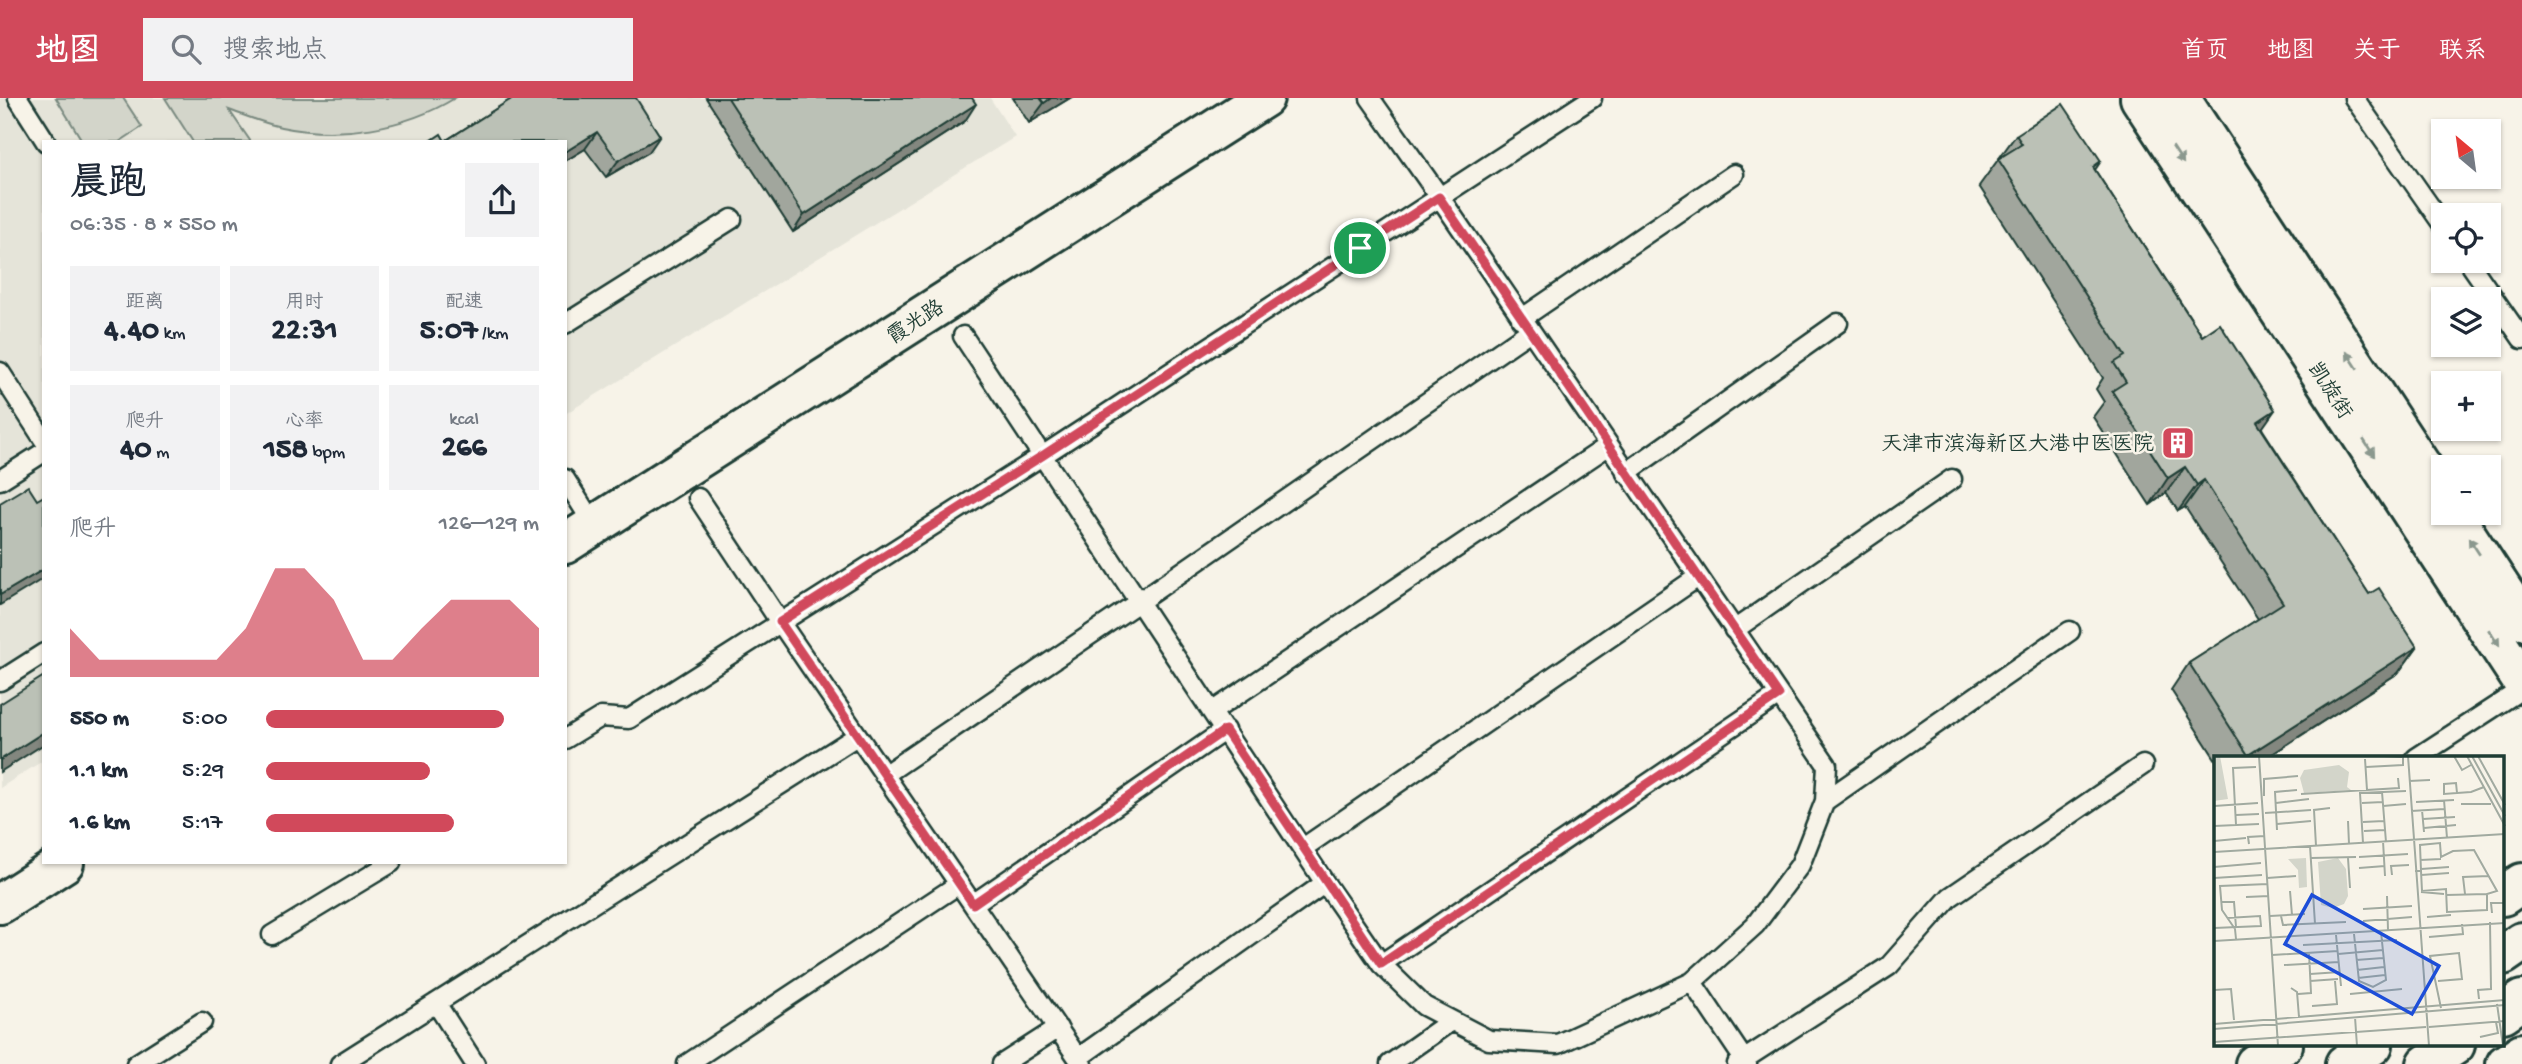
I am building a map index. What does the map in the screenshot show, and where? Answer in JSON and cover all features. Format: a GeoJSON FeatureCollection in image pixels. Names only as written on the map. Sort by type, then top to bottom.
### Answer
{"type":"FeatureCollection","features":[{"type":"Feature","properties":{"kind":"street","name":"霞光路"},"geometry":{"type":"LineString","coordinates":[[575,514],[1222,98]]}},
{"type":"Feature","properties":{"kind":"street","name":"霞光路"},"geometry":{"type":"LineString","coordinates":[[575,514],[1264,98]]}},
{"type":"Feature","properties":{"kind":"street","name":"凯旋街"},"geometry":{"type":"LineString","coordinates":[[2140,98],[2522,681]]}},
{"type":"Feature","properties":{"kind":"street","name":"凯旋街"},"geometry":{"type":"LineString","coordinates":[[2180,98],[2431,481]]}},
{"type":"Feature","properties":{"kind":"street"},"geometry":{"type":"LineString","coordinates":[[2460,525],[2522,620]]}},
{"type":"Feature","properties":{"kind":"street"},"geometry":{"type":"LineString","coordinates":[[0,878],[42,851]]}},
{"type":"Feature","properties":{"kind":"street"},"geometry":{"type":"LineString","coordinates":[[0,904],[62,864]]}},
{"type":"Feature","properties":{"kind":"street"},"geometry":{"type":"LineString","coordinates":[[2504,895],[2522,883]]}},
{"type":"Feature","properties":{"kind":"street"},"geometry":{"type":"LineString","coordinates":[[2504,954],[2522,942]]}},
{"type":"Feature","properties":{"kind":"street"},"geometry":{"type":"LineString","coordinates":[[2504,1012],[2522,1000]]}},
{"type":"Feature","properties":{"kind":"street"},"geometry":{"type":"LineString","coordinates":[[2255,1064],[2282,1046]]}},
{"type":"Feature","properties":{"kind":"street"},"geometry":{"type":"LineString","coordinates":[[2345,1064],[2371,1046]]}},
{"type":"Feature","properties":{"kind":"street"},"geometry":{"type":"LineString","coordinates":[[2427,1064],[2454,1046]]}},
{"type":"Feature","properties":{"kind":"street"},"geometry":{"type":"LineString","coordinates":[[2505,1064],[2522,1053]]}},
{"type":"Feature","properties":{"kind":"lane"},"geometry":{"type":"LineString","coordinates":[[18,98],[45,140]]}},
{"type":"Feature","properties":{"kind":"lane"},"geometry":{"type":"LineString","coordinates":[[963,336],[1325,883],[1381,964],[1424,1006],[1489,1040],[1558,1044],[1692,982],[1755,925],[1800,865],[1825,801],[1827,765],[1370,98]]}},
{"type":"Feature","properties":{"kind":"lane"},"geometry":{"type":"LineString","coordinates":[[567,738],[600,717],[629,719],[1042,456],[1592,98]]}},
{"type":"Feature","properties":{"kind":"lane"},"geometry":{"type":"LineString","coordinates":[[2354,98],[2431,208]]}},
{"type":"Feature","properties":{"kind":"lane"},"geometry":{"type":"LineString","coordinates":[[884,775],[1140,601],[1734,174]]}},
{"type":"Feature","properties":{"kind":"lane"},"geometry":{"type":"LineString","coordinates":[[567,323],[732,219]]}},
{"type":"Feature","properties":{"kind":"lane"},"geometry":{"type":"LineString","coordinates":[[2476,273],[2522,339]]}},
{"type":"Feature","properties":{"kind":"lane"},"geometry":{"type":"LineString","coordinates":[[1626,472],[1838,323]]}},
{"type":"Feature","properties":{"kind":"lane"},"geometry":{"type":"LineString","coordinates":[[0,372],[42,437]]}},
{"type":"Feature","properties":{"kind":"lane"},"geometry":{"type":"LineString","coordinates":[[1213,711],[1608,446]]}},
{"type":"Feature","properties":{"kind":"lane"},"geometry":{"type":"LineString","coordinates":[[0,480],[42,453]]}},
{"type":"Feature","properties":{"kind":"lane"},"geometry":{"type":"LineString","coordinates":[[1734,630],[1952,479]]}},
{"type":"Feature","properties":{"kind":"lane"},"geometry":{"type":"LineString","coordinates":[[698,498],[1080,1061],[1325,883]]}},
{"type":"Feature","properties":{"kind":"lane"},"geometry":{"type":"LineString","coordinates":[[1303,848],[1698,577]]}},
{"type":"Feature","properties":{"kind":"lane"},"geometry":{"type":"LineString","coordinates":[[1825,801],[2070,631]]}},
{"type":"Feature","properties":{"kind":"lane"},"geometry":{"type":"LineString","coordinates":[[0,681],[42,654]]}},
{"type":"Feature","properties":{"kind":"lane"},"geometry":{"type":"LineString","coordinates":[[2419,756],[2522,689]]}},
{"type":"Feature","properties":{"kind":"lane"},"geometry":{"type":"LineString","coordinates":[[1381,964],[1779,695]]}},
{"type":"Feature","properties":{"kind":"lane"},"geometry":{"type":"LineString","coordinates":[[973,904],[1225,730]]}},
{"type":"Feature","properties":{"kind":"lane"},"geometry":{"type":"LineString","coordinates":[[340,1064],[857,736]]}},
{"type":"Feature","properties":{"kind":"lane"},"geometry":{"type":"LineString","coordinates":[[1692,982],[1743,1062],[1889,966],[1950,897],[2143,765]]}},
{"type":"Feature","properties":{"kind":"lane"},"geometry":{"type":"LineString","coordinates":[[272,935],[389,864]]}},
{"type":"Feature","properties":{"kind":"lane"},"geometry":{"type":"LineString","coordinates":[[687,1064],[959,884]]}},
{"type":"Feature","properties":{"kind":"lane"},"geometry":{"type":"LineString","coordinates":[[436,1003],[475,1064]]}},
{"type":"Feature","properties":{"kind":"lane"},"geometry":{"type":"LineString","coordinates":[[1390,1064],[1451,1020]]}},
{"type":"Feature","properties":{"kind":"lane"},"geometry":{"type":"LineString","coordinates":[[136,1064],[202,1022]]}},
{"type":"Feature","properties":{"kind":"lane"},"geometry":{"type":"LineString","coordinates":[[1003,1064],[1058,1028]]}},
{"type":"Feature","properties":{"kind":"shaded area"},"geometry":{"type":"Polygon","coordinates":[[[0,98],[990,98],[1015,137],[567,413],[567,140],[42,140],[42,761],[0,788],[0,98]]]}},
{"type":"Feature","properties":{"kind":"shaded area"},"geometry":{"type":"Polygon","coordinates":[[[56,98],[123,98],[142,127],[122,140],[82,140],[56,98]]]}},
{"type":"Feature","properties":{"kind":"shaded area"},"geometry":{"type":"Polygon","coordinates":[[[165,98],[455,98],[436,109],[393,124],[348,131],[325,132],[281,127],[229,110],[250,140],[192,140],[165,98]]]}},
{"type":"Feature","properties":{"kind":"building"},"geometry":{"type":"Polygon","coordinates":[[[513,98],[636,98],[660,136],[618,161],[597,132],[567,151],[567,140],[447,140],[513,98]]]}},
{"type":"Feature","properties":{"kind":"building"},"geometry":{"type":"Polygon","coordinates":[[[728,98],[972,98],[976,104],[804,215],[728,98]]]}},
{"type":"Feature","properties":{"kind":"building","name":"天津市滨海新区大港中医医院"},"geometry":{"type":"Polygon","coordinates":[[[2063,104],[2101,161],[2093,167],[2202,336],[2220,324],[2275,410],[2257,422],[2369,594],[2379,588],[2417,647],[2248,755],[2189,663],[2283,603],[2204,480],[2197,485],[2185,467],[2168,478],[2112,391],[2126,382],[2114,363],[2125,356],[1998,159],[2022,144],[2016,135],[2063,104]]]}},
{"type":"Feature","properties":{"kind":"building"},"geometry":{"type":"Polygon","coordinates":[[[441,134],[444,140],[432,140],[441,134]]]}},
{"type":"Feature","properties":{"kind":"building"},"geometry":{"type":"Polygon","coordinates":[[[28,486],[37,500],[42,497],[42,570],[0,595],[0,503],[28,486]]]}},
{"type":"Feature","properties":{"kind":"building"},"geometry":{"type":"Polygon","coordinates":[[[42,677],[42,733],[0,760],[0,704],[42,677]]]}},
{"type":"Feature","properties":{"kind":"place","name":"天津市滨海新区大港中医医院"},"geometry":{"type":"Point","coordinates":[2178,443]}},
{"type":"Feature","properties":{"kind":"route"},"geometry":{"type":"LineString","coordinates":[[1439,197],[1779,695],[1381,964],[1225,730],[973,904],[780,622],[1042,456],[1360,248],[1439,197]]}}]}
